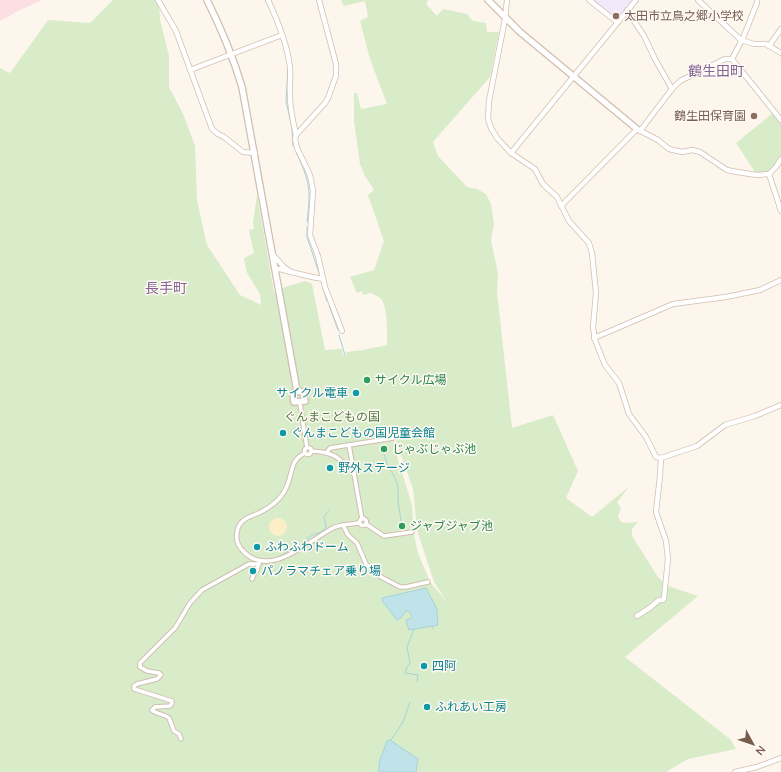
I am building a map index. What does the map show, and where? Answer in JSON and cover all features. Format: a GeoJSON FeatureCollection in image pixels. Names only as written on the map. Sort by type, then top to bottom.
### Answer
{"type":"FeatureCollection","features":[{"type":"Feature","properties":{"kind":"street"},"geometry":{"type":"LineString","coordinates":[[158,0],[176,31],[212,129],[243,152],[255,153]]}},
{"type":"Feature","properties":{"kind":"street"},"geometry":{"type":"LineString","coordinates":[[207,0],[222,29],[232,54],[242,87],[298,391]]}},
{"type":"Feature","properties":{"kind":"street"},"geometry":{"type":"LineString","coordinates":[[268,0],[282,35],[290,67],[291,115],[295,125],[295,139],[297,148],[312,180],[314,194],[310,235],[318,256],[323,279],[342,331]]}},
{"type":"Feature","properties":{"kind":"street"},"geometry":{"type":"LineString","coordinates":[[296,135],[325,103],[336,76],[336,64],[319,0]]}},
{"type":"Feature","properties":{"kind":"street"},"geometry":{"type":"LineString","coordinates":[[488,0],[505,19],[573,77],[638,130],[658,140],[669,149],[682,152],[692,150],[700,152],[727,170],[757,175],[769,174],[781,159]]}},
{"type":"Feature","properties":{"kind":"street"},"geometry":{"type":"LineString","coordinates":[[507,0],[505,19],[491,89],[488,119],[493,132],[511,154],[535,169],[543,184],[557,197],[569,221],[588,241],[590,246],[596,293],[593,327],[594,338],[602,359],[619,383],[629,414],[646,437],[656,456],[661,458],[697,446],[725,425],[755,416],[781,405]]}},
{"type":"Feature","properties":{"kind":"street"},"geometry":{"type":"LineString","coordinates":[[589,0],[617,22]]}},
{"type":"Feature","properties":{"kind":"street"},"geometry":{"type":"LineString","coordinates":[[511,154],[636,0]]}},
{"type":"Feature","properties":{"kind":"street"},"geometry":{"type":"LineString","coordinates":[[698,0],[741,40],[754,44],[764,43],[781,53]]}},
{"type":"Feature","properties":{"kind":"street"},"geometry":{"type":"LineString","coordinates":[[732,59],[757,0]]}},
{"type":"Feature","properties":{"kind":"street"},"geometry":{"type":"LineString","coordinates":[[627,10],[644,36],[672,89]]}},
{"type":"Feature","properties":{"kind":"street"},"geometry":{"type":"LineString","coordinates":[[769,46],[781,29]]}},
{"type":"Feature","properties":{"kind":"street"},"geometry":{"type":"LineString","coordinates":[[190,70],[282,35]]}},
{"type":"Feature","properties":{"kind":"street"},"geometry":{"type":"LineString","coordinates":[[562,206],[638,130],[680,81],[725,59],[732,59]]}},
{"type":"Feature","properties":{"kind":"street"},"geometry":{"type":"LineString","coordinates":[[732,59],[781,120]]}},
{"type":"Feature","properties":{"kind":"street"},"geometry":{"type":"LineString","coordinates":[[769,174],[781,211]]}},
{"type":"Feature","properties":{"kind":"street"},"geometry":{"type":"LineString","coordinates":[[273,255],[284,268],[291,272]]}},
{"type":"Feature","properties":{"kind":"street"},"geometry":{"type":"LineString","coordinates":[[275,269],[312,278],[323,279]]}},
{"type":"Feature","properties":{"kind":"street"},"geometry":{"type":"LineString","coordinates":[[594,338],[673,304],[726,297],[760,290],[781,280]]}},
{"type":"Feature","properties":{"kind":"street"},"geometry":{"type":"LineString","coordinates":[[300,404],[309,449]]}},
{"type":"Feature","properties":{"kind":"street"},"geometry":{"type":"LineString","coordinates":[[327,452],[330,448],[393,438]]}},
{"type":"Feature","properties":{"kind":"street"},"geometry":{"type":"LineString","coordinates":[[349,445],[362,519],[359,521],[360,523]]}},
{"type":"Feature","properties":{"kind":"street"},"geometry":{"type":"LineString","coordinates":[[260,562],[249,556],[239,546],[237,537],[239,526],[244,520],[268,508],[279,499],[287,487],[294,462],[298,457],[305,453],[305,450],[309,449],[327,452],[343,461],[354,474]]}},
{"type":"Feature","properties":{"kind":"street"},"geometry":{"type":"LineString","coordinates":[[637,616],[664,598],[668,559],[666,541],[656,512],[661,458]]}},
{"type":"Feature","properties":{"kind":"street"},"geometry":{"type":"LineString","coordinates":[[362,519],[366,520],[366,524]]}},
{"type":"Feature","properties":{"kind":"street"},"geometry":{"type":"LineString","coordinates":[[181,739],[179,734],[174,731],[169,718],[152,710],[155,707],[170,706],[172,701],[134,689],[134,686],[157,679],[161,675],[159,673],[144,670],[140,667],[140,664],[175,628],[190,603],[202,590],[249,564],[269,561],[286,556],[335,528],[360,523],[363,525],[366,524],[384,536],[412,532]]}},
{"type":"Feature","properties":{"kind":"street"},"geometry":{"type":"LineString","coordinates":[[343,526],[348,535],[356,543],[366,564],[381,577],[402,587],[411,587],[428,582]]}},
{"type":"Feature","properties":{"kind":"street"},"geometry":{"type":"LineString","coordinates":[[257,570],[260,562]]}},
{"type":"Feature","properties":{"kind":"street"},"geometry":{"type":"LineString","coordinates":[[252,579],[254,574]]}},
{"type":"Feature","properties":{"kind":"street"},"geometry":{"type":"LineString","coordinates":[[735,772],[757,767],[781,758]]}},
{"type":"Feature","properties":{"kind":"shaded area"},"geometry":{"type":"Polygon","coordinates":[[[0,0],[42,0],[0,21],[0,0]]]}},
{"type":"Feature","properties":{"kind":"shaded area","name":"太田市立鳥之郷小学校"},"geometry":{"type":"Polygon","coordinates":[[[589,0],[636,0],[617,22],[589,0]]]}},
{"type":"Feature","properties":{"kind":"green space","name":"ぐんまこどもの国"},"geometry":{"type":"Polygon","coordinates":[[[113,0],[159,0],[160,20],[169,56],[169,87],[183,114],[195,146],[197,200],[207,245],[240,295],[261,305],[260,294],[247,273],[244,258],[254,253],[249,230],[254,229],[253,222],[257,195],[274,292],[282,291],[282,288],[305,281],[312,284],[325,350],[342,349],[344,356],[346,355],[346,352],[387,345],[385,307],[382,300],[378,296],[370,293],[363,295],[362,291],[357,293],[350,277],[374,270],[384,241],[368,195],[374,190],[365,176],[360,164],[354,121],[354,93],[357,93],[361,109],[387,104],[370,59],[360,21],[368,17],[365,1],[344,6],[341,0],[428,0],[426,4],[437,16],[443,9],[467,14],[473,21],[486,23],[487,32],[499,32],[490,77],[433,142],[438,156],[467,187],[477,189],[486,194],[491,204],[494,224],[491,240],[498,273],[497,292],[512,428],[553,415],[578,471],[566,498],[592,517],[630,486],[617,502],[621,509],[618,516],[621,522],[638,522],[632,529],[632,536],[658,577],[668,586],[698,596],[625,657],[730,739],[736,749],[688,759],[666,772],[0,772],[0,68],[10,73],[48,20],[90,23],[113,0]],[[395,429],[394,440],[397,456],[412,505],[414,535],[418,553],[430,582],[446,601],[434,582],[417,530],[413,489],[396,441],[395,429]]]}},
{"type":"Feature","properties":{"kind":"green space"},"geometry":{"type":"Polygon","coordinates":[[[774,112],[781,120],[781,159],[771,173],[757,175],[736,143],[774,112]]]}},
{"type":"Feature","properties":{"kind":"sand"},"geometry":{"type":"Polygon","coordinates":[[[278,518],[284,521],[287,527],[284,533],[278,536],[272,533],[269,527],[272,521],[278,518]]]}},
{"type":"Feature","properties":{"kind":"water"},"geometry":{"type":"Polygon","coordinates":[[[426,588],[437,609],[438,625],[409,630],[406,620],[412,618],[410,612],[406,611],[401,618],[397,620],[383,602],[382,598],[426,588]]]}},
{"type":"Feature","properties":{"kind":"water"},"geometry":{"type":"Polygon","coordinates":[[[390,740],[418,759],[416,772],[379,772],[379,763],[387,741],[390,740]]]}},
{"type":"Feature","properties":{"kind":"waterway"},"geometry":{"type":"LineString","coordinates":[[265,0],[272,13]]}},
{"type":"Feature","properties":{"kind":"waterway"},"geometry":{"type":"LineString","coordinates":[[288,68],[286,101],[292,128],[293,146]]}},
{"type":"Feature","properties":{"kind":"waterway"},"geometry":{"type":"LineString","coordinates":[[296,152],[307,179],[309,193],[307,222]]}},
{"type":"Feature","properties":{"kind":"waterway"},"geometry":{"type":"LineString","coordinates":[[307,227],[307,237],[319,273]]}},
{"type":"Feature","properties":{"kind":"waterway"},"geometry":{"type":"LineString","coordinates":[[323,289],[327,301]]}},
{"type":"Feature","properties":{"kind":"waterway"},"geometry":{"type":"LineString","coordinates":[[329,305],[338,330]]}},
{"type":"Feature","properties":{"kind":"waterway"},"geometry":{"type":"LineString","coordinates":[[339,335],[345,355]]}},
{"type":"Feature","properties":{"kind":"waterway"},"geometry":{"type":"LineString","coordinates":[[384,454],[398,487],[401,521]]}},
{"type":"Feature","properties":{"kind":"waterway"},"geometry":{"type":"LineString","coordinates":[[284,554],[313,535],[322,532],[326,526],[324,517],[329,510]]}},
{"type":"Feature","properties":{"kind":"waterway"},"geometry":{"type":"LineString","coordinates":[[414,629],[407,647],[410,663],[405,673],[418,675],[417,682]]}},
{"type":"Feature","properties":{"kind":"waterway"},"geometry":{"type":"LineString","coordinates":[[391,740],[403,722],[410,702]]}},
{"type":"Feature","properties":{"kind":"place","name":"太田市立鳥之郷小学校"},"geometry":{"type":"Point","coordinates":[616,16]}},
{"type":"Feature","properties":{"kind":"place","name":"鶴生田保育園"},"geometry":{"type":"Point","coordinates":[754,116]}},
{"type":"Feature","properties":{"kind":"place","name":"サイクル広場"},"geometry":{"type":"Point","coordinates":[367,380]}},
{"type":"Feature","properties":{"kind":"place","name":"サイクル電車"},"geometry":{"type":"Point","coordinates":[356,393]}},
{"type":"Feature","properties":{"kind":"place","name":"ぐんまこどもの国児童会館"},"geometry":{"type":"Point","coordinates":[283,433]}},
{"type":"Feature","properties":{"kind":"place","name":"じゃぶじゃぶ池"},"geometry":{"type":"Point","coordinates":[384,449]}},
{"type":"Feature","properties":{"kind":"place","name":"野外ステージ"},"geometry":{"type":"Point","coordinates":[330,468]}},
{"type":"Feature","properties":{"kind":"place","name":"ジャブジャブ池"},"geometry":{"type":"Point","coordinates":[402,526]}},
{"type":"Feature","properties":{"kind":"place","name":"ふわふわドーム"},"geometry":{"type":"Point","coordinates":[257,547]}},
{"type":"Feature","properties":{"kind":"place","name":"パノラマチェア乗り場"},"geometry":{"type":"Point","coordinates":[253,571]}},
{"type":"Feature","properties":{"kind":"place","name":"四阿"},"geometry":{"type":"Point","coordinates":[424,666]}},
{"type":"Feature","properties":{"kind":"place","name":"ふれあい工房"},"geometry":{"type":"Point","coordinates":[427,707]}},
{"type":"Feature","properties":{"kind":"district","name":"鶴生田町"},"geometry":{"type":"Point","coordinates":[716,71]}},
{"type":"Feature","properties":{"kind":"district","name":"長手町"},"geometry":{"type":"Point","coordinates":[166,288]}}]}
